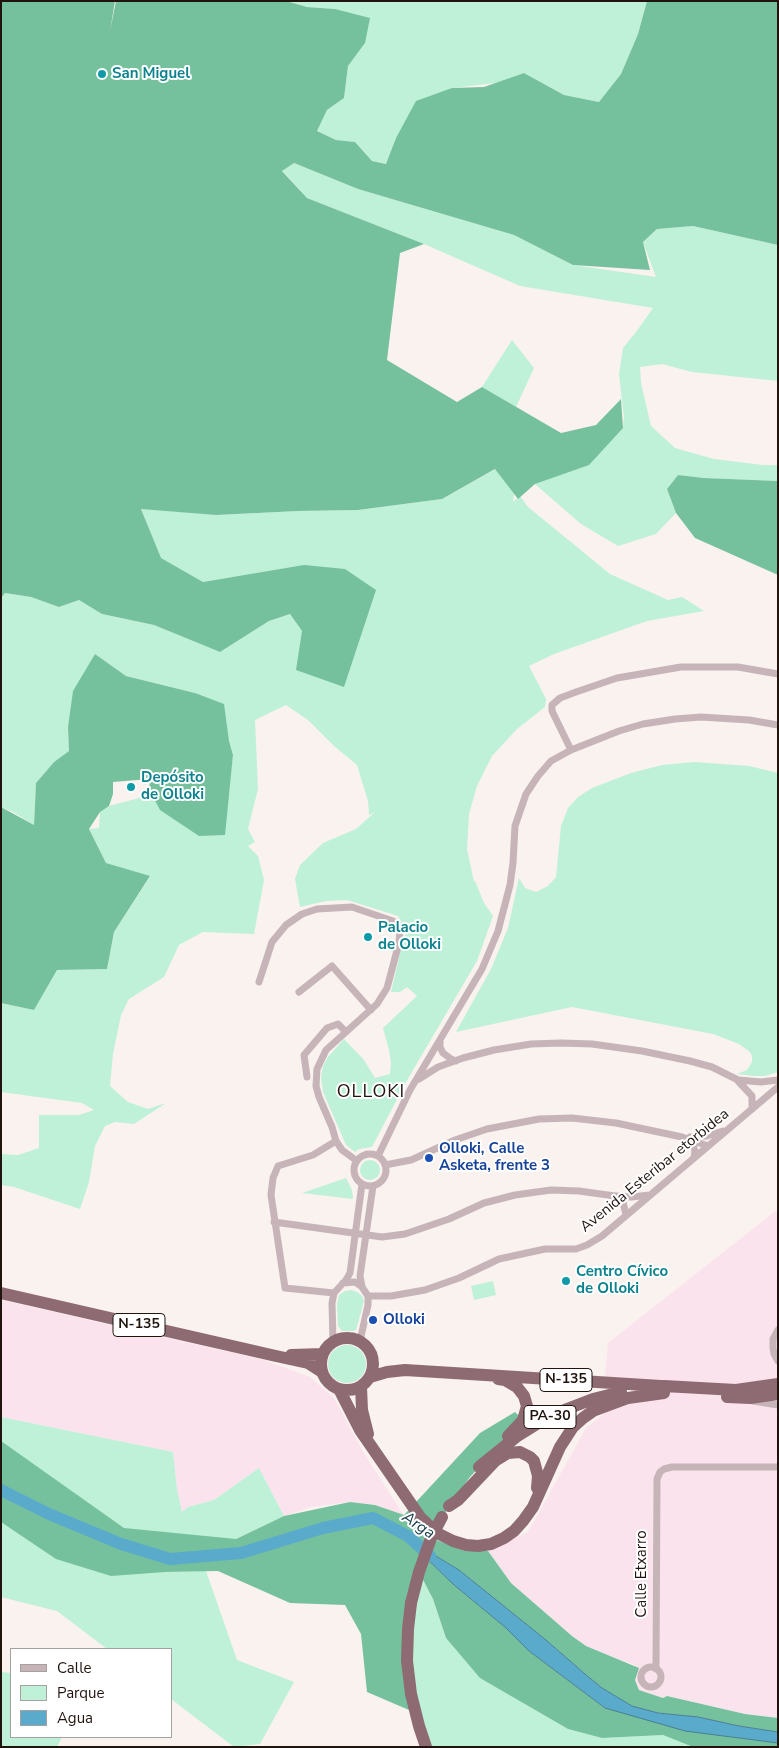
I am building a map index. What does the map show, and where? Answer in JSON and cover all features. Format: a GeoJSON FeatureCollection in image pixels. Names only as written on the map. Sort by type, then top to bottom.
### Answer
{"type":"FeatureCollection","features":[{"type":"Feature","properties":{"kind":"highway","name":"N-135"},"geometry":{"type":"LineString","coordinates":[[1,1293],[308,1363],[322,1372],[329,1383],[339,1389]]}},
{"type":"Feature","properties":{"kind":"highway"},"geometry":{"type":"LineString","coordinates":[[322,1372],[323,1354],[333,1342],[346,1338],[360,1341],[366,1346],[373,1359],[370,1377],[361,1386],[354,1389],[339,1389],[360,1430],[420,1517],[438,1533],[466,1546],[490,1544],[514,1531],[528,1514],[560,1447],[578,1423],[593,1411],[628,1398],[664,1389]]}},
{"type":"Feature","properties":{"kind":"highway","name":"N-135"},"geometry":{"type":"LineString","coordinates":[[276,1356],[323,1354]]}},
{"type":"Feature","properties":{"kind":"highway","name":"N-135"},"geometry":{"type":"LineString","coordinates":[[373,1359],[405,1370]]}},
{"type":"Feature","properties":{"kind":"highway","name":"N-135"},"geometry":{"type":"LineString","coordinates":[[370,1377],[387,1372],[405,1370],[494,1374],[664,1389]]}},
{"type":"Feature","properties":{"kind":"highway"},"geometry":{"type":"LineString","coordinates":[[468,1374],[505,1380],[517,1387],[524,1396],[527,1406],[523,1420],[514,1432],[493,1449],[479,1467]]}},
{"type":"Feature","properties":{"kind":"highway"},"geometry":{"type":"LineString","coordinates":[[361,1386],[362,1410],[372,1446]]}},
{"type":"Feature","properties":{"kind":"highway","name":"PA-30"},"geometry":{"type":"LineString","coordinates":[[664,1389],[750,1398],[776,1395]]}},
{"type":"Feature","properties":{"kind":"highway","name":"PA-30"},"geometry":{"type":"LineString","coordinates":[[426,1747],[419,1726],[407,1661],[411,1603],[418,1572],[430,1538],[446,1512],[479,1467],[516,1437],[540,1422],[593,1399],[633,1391],[664,1389],[736,1390],[776,1395]]}},
{"type":"Feature","properties":{"kind":"highway"},"geometry":{"type":"LineString","coordinates":[[446,1512],[495,1461],[508,1453],[520,1452],[534,1461],[538,1471],[538,1486],[526,1510],[509,1530],[488,1541],[453,1541]]}},
{"type":"Feature","properties":{"kind":"street"},"geometry":{"type":"LineString","coordinates":[[571,750],[552,711],[552,705],[560,698],[576,692],[617,678],[681,667],[738,667],[778,674]]}},
{"type":"Feature","properties":{"kind":"street"},"geometry":{"type":"LineString","coordinates":[[378,1156],[414,1082],[482,969],[498,931],[510,885],[514,826],[526,794],[538,776],[552,761],[571,750],[619,731],[643,724],[675,719],[726,718],[778,725]]}},
{"type":"Feature","properties":{"kind":"street"},"geometry":{"type":"LineString","coordinates":[[259,982],[272,942],[286,925],[302,914],[317,909],[352,907],[393,921],[399,925],[400,931],[387,988],[377,1004],[326,1050],[320,1059],[317,1069],[316,1086],[336,1141],[342,1150],[357,1161]]}},
{"type":"Feature","properties":{"kind":"street"},"geometry":{"type":"LineString","coordinates":[[299,992],[332,966],[371,1010]]}},
{"type":"Feature","properties":{"kind":"street"},"geometry":{"type":"LineString","coordinates":[[307,1077],[304,1055],[327,1028],[338,1024],[346,1032]]}},
{"type":"Feature","properties":{"kind":"street"},"geometry":{"type":"LineString","coordinates":[[440,1040],[440,1047],[443,1053],[456,1061]]}},
{"type":"Feature","properties":{"kind":"street"},"geometry":{"type":"LineString","coordinates":[[414,1082],[438,1067],[456,1061],[494,1050],[531,1044],[592,1044],[635,1050],[712,1067],[738,1080],[761,1082],[778,1080]]}},
{"type":"Feature","properties":{"kind":"street"},"geometry":{"type":"LineString","coordinates":[[738,1080],[752,1096],[752,1109]]}},
{"type":"Feature","properties":{"kind":"street","name":"Avenida Esteribar etorbidea"},"geometry":{"type":"LineString","coordinates":[[368,1296],[391,1296],[425,1290],[459,1278],[499,1259],[545,1249],[576,1249],[602,1236],[778,1087]]}},
{"type":"Feature","properties":{"kind":"street"},"geometry":{"type":"LineString","coordinates":[[385,1165],[411,1160],[455,1140],[487,1129],[539,1119],[572,1118],[598,1120],[682,1136],[708,1146]]}},
{"type":"Feature","properties":{"kind":"street"},"geometry":{"type":"LineString","coordinates":[[682,1136],[706,1136],[727,1130]]}},
{"type":"Feature","properties":{"kind":"street"},"geometry":{"type":"LineString","coordinates":[[682,1136],[693,1146],[695,1151],[694,1158]]}},
{"type":"Feature","properties":{"kind":"street"},"geometry":{"type":"LineString","coordinates":[[334,1293],[284,1288],[271,1196],[272,1178],[278,1166],[313,1155],[336,1141]]}},
{"type":"Feature","properties":{"kind":"street"},"geometry":{"type":"LineString","coordinates":[[364,1155],[378,1156],[385,1165],[385,1176],[382,1181],[373,1186],[362,1184],[355,1176],[354,1171],[357,1161],[364,1155]]}},
{"type":"Feature","properties":{"kind":"street"},"geometry":{"type":"LineString","coordinates":[[333,1342],[332,1303],[334,1293],[350,1273],[362,1184]]}},
{"type":"Feature","properties":{"kind":"street"},"geometry":{"type":"LineString","coordinates":[[362,1287],[360,1276],[373,1186]]}},
{"type":"Feature","properties":{"kind":"street"},"geometry":{"type":"LineString","coordinates":[[274,1222],[382,1236],[405,1234],[449,1219],[484,1203],[515,1195],[551,1190],[579,1191],[631,1198],[650,1195]]}},
{"type":"Feature","properties":{"kind":"street"},"geometry":{"type":"LineString","coordinates":[[615,1196],[623,1202],[626,1215]]}},
{"type":"Feature","properties":{"kind":"street"},"geometry":{"type":"LineString","coordinates":[[343,1283],[355,1282],[362,1287],[368,1296],[368,1305],[360,1341]]}},
{"type":"Feature","properties":{"kind":"street"},"geometry":{"type":"LineString","coordinates":[[778,1330],[773,1339],[772,1348],[778,1361]]}},
{"type":"Feature","properties":{"kind":"street","name":"Calle Etxarro"},"geometry":{"type":"LineString","coordinates":[[656,1669],[656,1480],[662,1470],[672,1467],[778,1467]]}},
{"type":"Feature","properties":{"kind":"shaded area"},"geometry":{"type":"Polygon","coordinates":[[[778,1209],[778,1718],[745,1714],[667,1696],[663,1698],[639,1690],[635,1680],[635,1665],[586,1646],[572,1636],[511,1583],[488,1551],[528,1532],[586,1428],[632,1391],[605,1376],[608,1343],[778,1209]]]}},
{"type":"Feature","properties":{"kind":"shaded area"},"geometry":{"type":"Polygon","coordinates":[[[1,1300],[264,1360],[310,1377],[334,1398],[364,1453],[404,1516],[375,1505],[350,1502],[311,1507],[284,1516],[259,1468],[214,1500],[188,1507],[182,1513],[173,1452],[1,1417],[1,1300]]]}},
{"type":"Feature","properties":{"kind":"green space"},"geometry":{"type":"Polygon","coordinates":[[[1,1],[115,1],[110,31],[116,1],[286,1],[307,7],[335,9],[370,18],[365,43],[348,66],[344,98],[327,110],[317,131],[336,140],[355,142],[372,161],[386,164],[396,138],[416,101],[452,88],[484,87],[524,73],[564,95],[599,102],[621,74],[638,34],[647,1],[778,1],[778,245],[693,226],[657,229],[643,242],[650,270],[573,265],[514,235],[358,189],[294,163],[282,171],[307,198],[424,244],[400,253],[387,360],[457,402],[482,387],[561,433],[596,425],[621,399],[623,428],[589,465],[535,484],[518,499],[495,469],[442,499],[358,510],[216,515],[141,509],[161,558],[203,582],[304,565],[345,569],[376,590],[344,687],[296,670],[302,631],[290,614],[269,621],[220,652],[154,625],[102,614],[79,600],[59,607],[31,597],[5,593],[1,598],[1,1]]]}},
{"type":"Feature","properties":{"kind":"green space"},"geometry":{"type":"Polygon","coordinates":[[[286,1],[647,1],[638,34],[621,74],[599,102],[564,95],[524,73],[496,83],[452,88],[396,138],[387,164],[372,161],[355,142],[336,140],[317,131],[327,110],[344,98],[348,66],[365,43],[335,9],[307,7],[286,1]]]}},
{"type":"Feature","properties":{"kind":"green space"},"geometry":{"type":"Polygon","coordinates":[[[294,163],[358,189],[514,235],[573,265],[656,277],[643,242],[657,229],[693,226],[778,245],[778,381],[692,372],[662,364],[640,367],[641,383],[651,426],[675,448],[714,459],[778,465],[778,481],[678,475],[667,489],[676,513],[656,534],[618,546],[581,524],[535,484],[623,428],[624,417],[619,374],[623,348],[653,308],[520,286],[424,244],[307,198],[282,170],[294,163]]]}},
{"type":"Feature","properties":{"kind":"green space"},"geometry":{"type":"Polygon","coordinates":[[[512,340],[534,368],[516,407],[482,387],[512,340]]]}},
{"type":"Feature","properties":{"kind":"green space"},"geometry":{"type":"Polygon","coordinates":[[[496,469],[514,494],[513,502],[520,496],[528,507],[610,574],[668,600],[682,597],[704,611],[647,621],[554,654],[529,666],[546,699],[545,707],[517,729],[492,756],[477,786],[469,814],[467,849],[474,882],[484,903],[493,916],[477,961],[406,1082],[372,1147],[359,1149],[355,1152],[346,1145],[323,1092],[321,1077],[323,1066],[328,1057],[344,1039],[364,1060],[375,1078],[390,1074],[391,1063],[383,1028],[417,996],[407,987],[400,992],[391,992],[404,936],[408,934],[398,916],[347,900],[326,901],[300,907],[295,879],[300,865],[323,843],[356,829],[375,812],[369,815],[368,801],[357,765],[334,746],[308,720],[286,705],[255,720],[258,789],[248,829],[255,842],[248,846],[258,856],[264,880],[254,934],[203,932],[179,945],[164,977],[129,999],[121,1015],[113,1054],[110,1086],[128,1102],[148,1109],[166,1103],[134,1124],[115,1122],[105,1126],[95,1146],[89,1182],[80,1209],[14,1187],[1,1185],[1,1154],[18,1155],[39,1148],[39,1115],[79,1115],[94,1110],[82,1103],[1,1092],[1,1003],[34,1010],[57,970],[107,969],[114,932],[150,877],[106,863],[89,829],[99,828],[100,812],[109,806],[154,794],[224,835],[233,755],[229,741],[195,693],[126,676],[95,654],[68,727],[69,751],[54,762],[36,783],[34,825],[1,807],[1,598],[5,593],[31,597],[59,607],[79,600],[102,614],[154,625],[220,652],[269,621],[290,614],[302,631],[375,589],[232,577],[203,582],[160,558],[141,508],[216,515],[358,510],[442,499],[496,469]]]}},
{"type":"Feature","properties":{"kind":"green space"},"geometry":{"type":"Polygon","coordinates":[[[678,475],[778,481],[778,575],[695,538],[676,513],[667,489],[678,475]]]}},
{"type":"Feature","properties":{"kind":"green space"},"geometry":{"type":"Polygon","coordinates":[[[95,654],[126,676],[195,693],[224,704],[229,741],[233,755],[225,835],[199,836],[160,810],[150,791],[149,779],[113,782],[113,794],[109,806],[100,812],[89,829],[106,863],[150,876],[114,932],[107,969],[57,970],[34,1010],[1,1003],[1,807],[34,825],[36,783],[54,762],[69,751],[68,727],[73,691],[95,654]]]}},
{"type":"Feature","properties":{"kind":"green space"},"geometry":{"type":"Polygon","coordinates":[[[694,762],[749,766],[778,773],[778,1072],[765,1076],[737,1074],[747,1070],[752,1062],[750,1052],[739,1044],[713,1034],[572,1007],[456,1032],[491,969],[508,928],[519,878],[525,888],[536,892],[548,886],[556,877],[561,826],[568,808],[578,797],[592,788],[631,773],[662,765],[694,762]]]}},
{"type":"Feature","properties":{"kind":"green space"},"geometry":{"type":"Polygon","coordinates":[[[370,1160],[377,1163],[380,1170],[377,1177],[370,1180],[363,1177],[360,1170],[363,1163],[370,1160]]]}},
{"type":"Feature","properties":{"kind":"green space"},"geometry":{"type":"Polygon","coordinates":[[[346,1178],[352,1190],[353,1199],[302,1193],[346,1178]]]}},
{"type":"Feature","properties":{"kind":"green space"},"geometry":{"type":"Polygon","coordinates":[[[493,1281],[496,1295],[474,1300],[471,1286],[493,1281]]]}},
{"type":"Feature","properties":{"kind":"green space"},"geometry":{"type":"Polygon","coordinates":[[[351,1290],[362,1296],[364,1301],[356,1330],[342,1331],[338,1326],[337,1304],[339,1295],[351,1290]]]}},
{"type":"Feature","properties":{"kind":"green space"},"geometry":{"type":"Polygon","coordinates":[[[347,1345],[354,1346],[360,1351],[365,1357],[365,1371],[360,1377],[354,1382],[347,1383],[340,1382],[334,1377],[329,1371],[328,1364],[329,1357],[334,1351],[340,1346],[347,1345]]]}},
{"type":"Feature","properties":{"kind":"green space"},"geometry":{"type":"Polygon","coordinates":[[[515,1412],[523,1420],[470,1477],[449,1506],[431,1538],[465,1551],[488,1551],[511,1583],[572,1636],[586,1646],[639,1668],[635,1680],[639,1690],[663,1698],[667,1696],[745,1714],[778,1718],[778,1732],[698,1717],[658,1713],[632,1706],[602,1688],[459,1570],[427,1550],[424,1556],[453,1584],[506,1628],[529,1651],[605,1708],[778,1743],[778,1747],[693,1747],[663,1735],[602,1738],[568,1729],[480,1678],[446,1638],[433,1599],[419,1572],[408,1629],[416,1713],[367,1692],[361,1634],[345,1605],[290,1603],[218,1571],[111,1576],[56,1559],[1,1522],[1,1441],[124,1528],[236,1539],[284,1516],[350,1502],[375,1505],[404,1515],[480,1433],[515,1412]]]}},
{"type":"Feature","properties":{"kind":"green space"},"geometry":{"type":"Polygon","coordinates":[[[1,1417],[173,1452],[177,1489],[182,1512],[188,1507],[214,1500],[259,1468],[284,1516],[236,1539],[197,1547],[124,1528],[1,1453],[1,1417]]]}},
{"type":"Feature","properties":{"kind":"green space"},"geometry":{"type":"Polygon","coordinates":[[[1,1522],[17,1532],[165,1572],[206,1571],[237,1660],[294,1682],[260,1744],[234,1747],[172,1700],[172,1648],[106,1648],[57,1611],[1,1597],[1,1522]]]}},
{"type":"Feature","properties":{"kind":"green space"},"geometry":{"type":"Polygon","coordinates":[[[419,1572],[433,1599],[446,1638],[481,1678],[568,1729],[602,1738],[663,1735],[693,1747],[426,1747],[407,1661],[419,1572]]]}},
{"type":"Feature","properties":{"kind":"green space"},"geometry":{"type":"Polygon","coordinates":[[[1,1672],[10,1673],[10,1738],[62,1738],[57,1747],[1,1747],[1,1672]]]}},
{"type":"Feature","properties":{"kind":"water"},"geometry":{"type":"Polygon","coordinates":[[[418,1545],[459,1570],[602,1688],[632,1706],[658,1713],[698,1717],[778,1732],[778,1743],[685,1731],[605,1708],[529,1651],[506,1628],[453,1584],[424,1556],[418,1545]]]}},
{"type":"Feature","properties":{"kind":"waterway","name":"Arga"},"geometry":{"type":"LineString","coordinates":[[1,1490],[49,1514],[121,1544],[170,1559],[241,1553],[323,1528],[373,1518],[408,1536],[430,1556]]}},
{"type":"Feature","properties":{"kind":"place","name":"San Miguel"},"geometry":{"type":"Point","coordinates":[102,74]}},
{"type":"Feature","properties":{"kind":"place","name":"Depósito de Olloki"},"geometry":{"type":"Point","coordinates":[131,787]}},
{"type":"Feature","properties":{"kind":"place","name":"Palacio de Olloki"},"geometry":{"type":"Point","coordinates":[368,937]}},
{"type":"Feature","properties":{"kind":"place","name":"Olloki, Calle Asketa, frente 3"},"geometry":{"type":"Point","coordinates":[429,1158]}},
{"type":"Feature","properties":{"kind":"place","name":"Centro Cívico de Olloki"},"geometry":{"type":"Point","coordinates":[566,1281]}},
{"type":"Feature","properties":{"kind":"place","name":"Olloki"},"geometry":{"type":"Point","coordinates":[373,1320]}},
{"type":"Feature","properties":{"kind":"district","name":"OLLOKI"},"geometry":{"type":"Point","coordinates":[371,1093]}}]}
